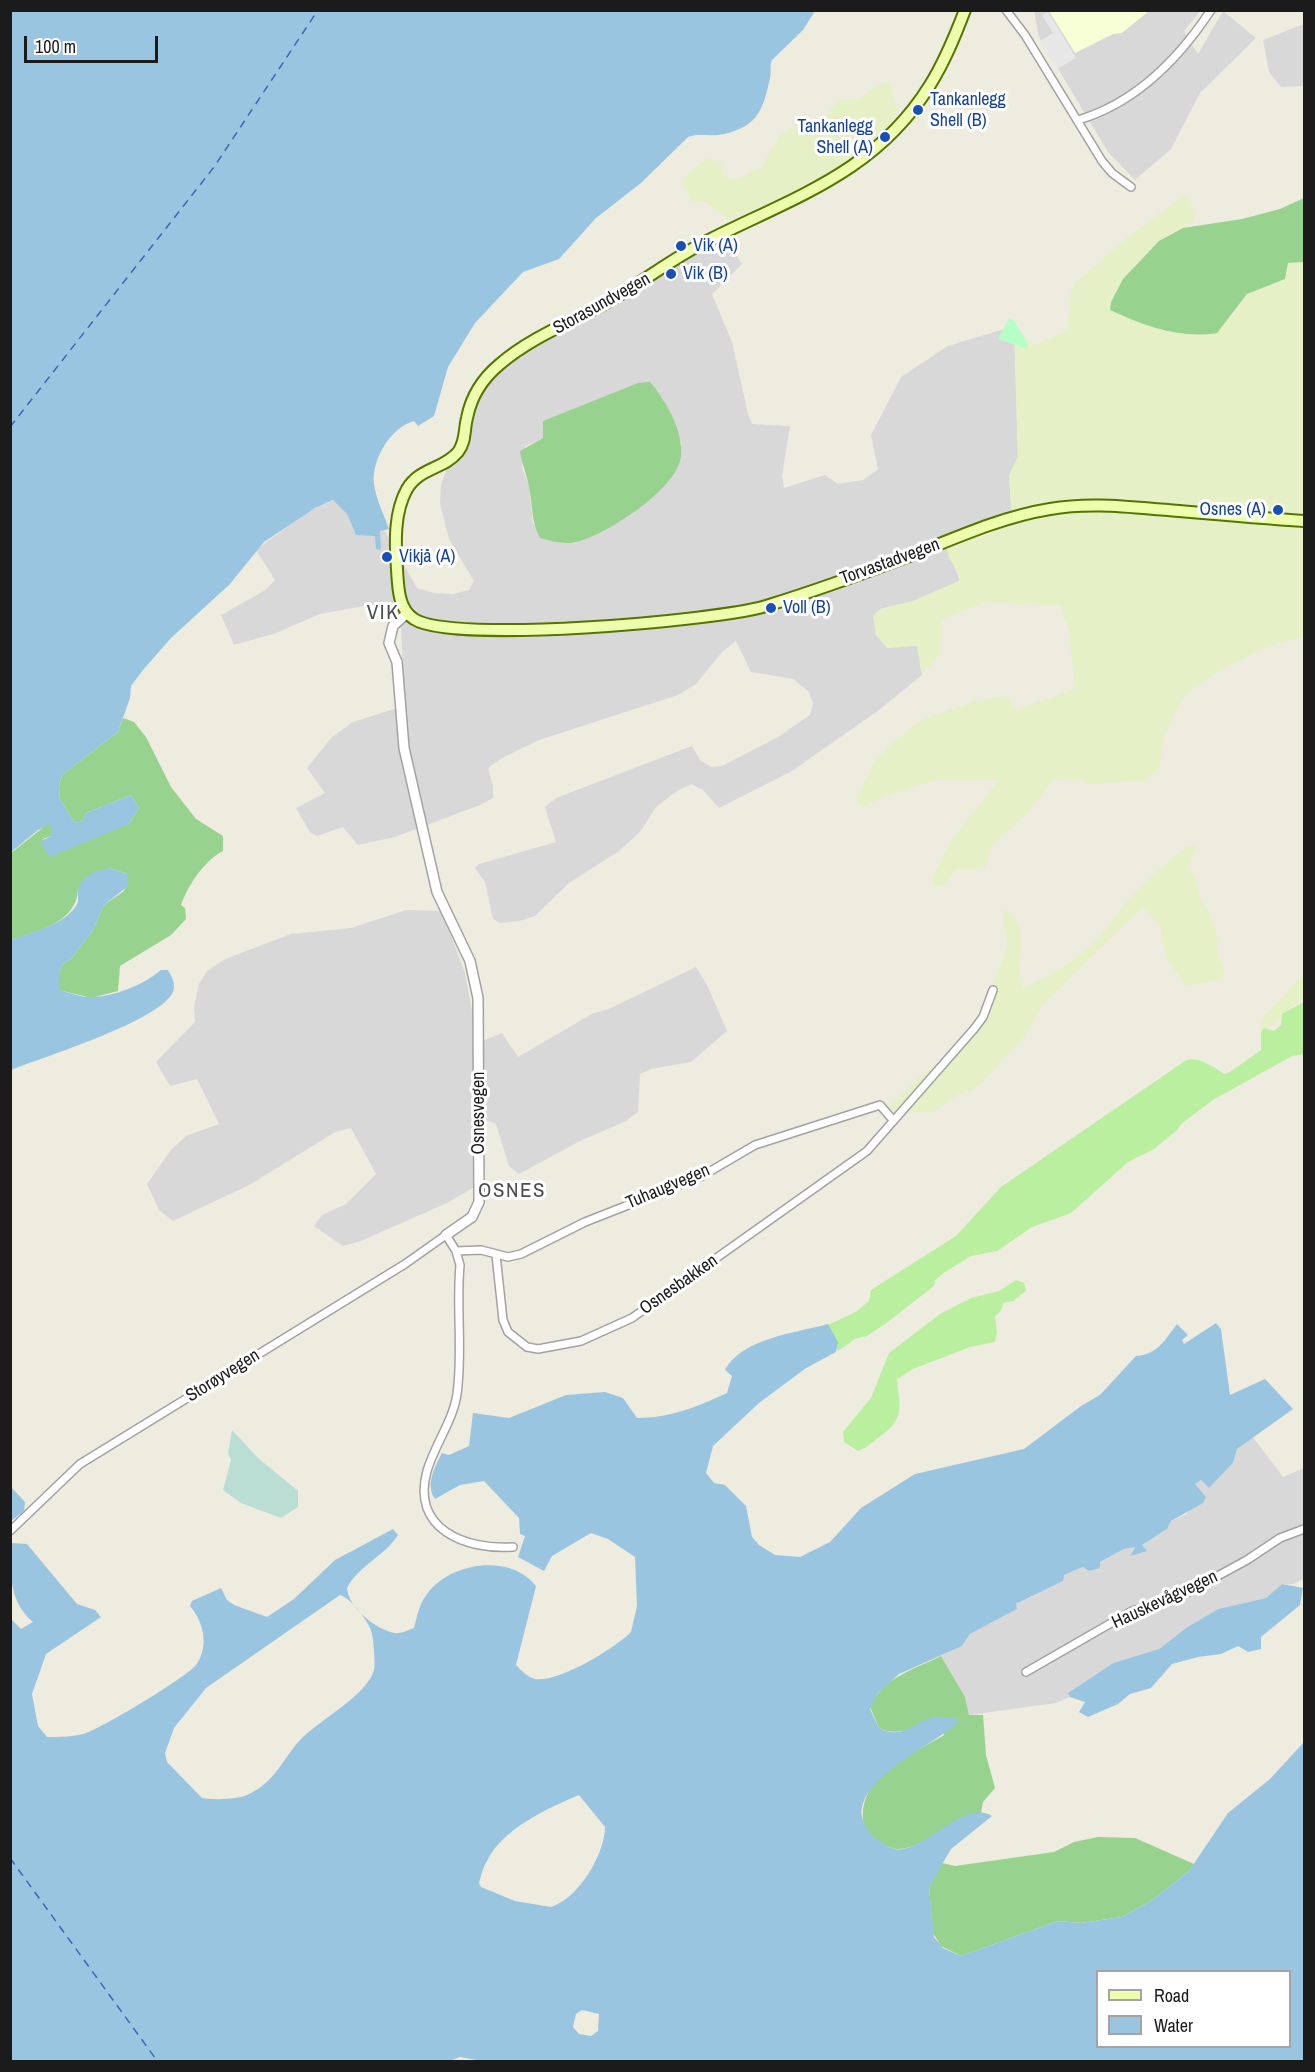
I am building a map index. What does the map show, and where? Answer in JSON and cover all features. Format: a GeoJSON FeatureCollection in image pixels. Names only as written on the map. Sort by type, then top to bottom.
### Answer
{"type":"FeatureCollection","features":[{"type":"Feature","properties":{"kind":"main road","name":"Storasundvegen"},"geometry":{"type":"LineString","coordinates":[[407,613],[400,596],[396,568],[396,534],[401,502],[415,478],[452,457],[460,449],[473,399],[490,373],[515,354],[641,284],[697,246],[825,184],[859,164],[886,141],[918,103],[947,54],[965,10]]}},
{"type":"Feature","properties":{"kind":"main road","name":"Torvastadvegen"},"geometry":{"type":"LineString","coordinates":[[407,613],[417,621],[429,625],[478,632],[601,625],[741,612],[815,589],[1005,521],[1062,507],[1121,507],[1305,521]]}},
{"type":"Feature","properties":{"kind":"street"},"geometry":{"type":"LineString","coordinates":[[1006,10],[1025,35],[1108,168],[1131,187]]}},
{"type":"Feature","properties":{"kind":"street"},"geometry":{"type":"LineString","coordinates":[[1078,120],[1123,101],[1143,88],[1192,37],[1211,10]]}},
{"type":"Feature","properties":{"kind":"street","name":"Osnesvegen"},"geometry":{"type":"LineString","coordinates":[[407,613],[393,626],[389,644],[397,662],[404,748],[436,892],[470,961],[478,998],[479,1202],[472,1217],[446,1235]]}},
{"type":"Feature","properties":{"kind":"street","name":"Osnesbakken"},"geometry":{"type":"LineString","coordinates":[[496,1255],[503,1320],[517,1340],[527,1347],[538,1349],[581,1341],[632,1318],[867,1151],[975,1029],[983,1017],[993,990]]}},
{"type":"Feature","properties":{"kind":"street","name":"Tuhaugvegen"},"geometry":{"type":"LineString","coordinates":[[456,1251],[481,1250],[496,1255],[521,1254],[585,1222],[702,1176],[755,1145],[880,1105],[893,1120]]}},
{"type":"Feature","properties":{"kind":"street"},"geometry":{"type":"LineString","coordinates":[[446,1235],[456,1251],[460,1265],[459,1384],[454,1409],[427,1471],[425,1499],[436,1522],[452,1537],[483,1546],[513,1547]]}},
{"type":"Feature","properties":{"kind":"street","name":"Storøyvegen"},"geometry":{"type":"LineString","coordinates":[[10,1532],[80,1464],[405,1264],[446,1235]]}},
{"type":"Feature","properties":{"kind":"street","name":"Hauskevågvegen"},"geometry":{"type":"LineString","coordinates":[[1026,1672],[1132,1611],[1180,1596],[1247,1560],[1280,1538],[1305,1529]]}},
{"type":"Feature","properties":{"kind":"shaded area"},"geometry":{"type":"Polygon","coordinates":[[[1034,11],[1200,11],[1184,31],[1198,54],[1223,11],[1256,38],[1200,93],[1171,149],[1135,180],[1108,152],[1039,37],[1034,11]]]}},
{"type":"Feature","properties":{"kind":"shaded area"},"geometry":{"type":"Polygon","coordinates":[[[1049,11],[1149,11],[1122,33],[1113,34],[1075,53],[1049,11]]]}},
{"type":"Feature","properties":{"kind":"shaded area"},"geometry":{"type":"Polygon","coordinates":[[[1048,12],[1076,58],[1057,69],[1040,41],[1053,33],[1042,15],[1048,12]]]}},
{"type":"Feature","properties":{"kind":"shaded area"},"geometry":{"type":"Polygon","coordinates":[[[1304,24],[1304,86],[1281,87],[1269,72],[1263,40],[1304,24]]]}},
{"type":"Feature","properties":{"kind":"shaded area"},"geometry":{"type":"Polygon","coordinates":[[[885,81],[890,85],[898,111],[884,135],[809,188],[755,211],[728,219],[703,201],[691,201],[681,180],[707,158],[720,162],[725,177],[737,180],[762,167],[778,137],[795,125],[810,131],[819,129],[837,100],[858,100],[885,81]]]}},
{"type":"Feature","properties":{"kind":"shaded area"},"geometry":{"type":"Polygon","coordinates":[[[1186,194],[1195,220],[1159,241],[1123,279],[1152,327],[1200,336],[1233,315],[1247,294],[1285,279],[1288,263],[1304,262],[1304,636],[1270,646],[1230,665],[1198,685],[1182,700],[1172,718],[1164,737],[1159,768],[1145,781],[1086,784],[1079,779],[1053,780],[1026,815],[992,845],[985,868],[956,870],[943,886],[935,887],[932,879],[950,842],[999,780],[936,780],[882,797],[863,807],[859,804],[858,797],[865,780],[874,763],[888,747],[919,721],[979,700],[1005,696],[1017,710],[1075,689],[1069,631],[1061,606],[986,602],[942,619],[941,653],[922,675],[917,646],[887,648],[876,635],[873,616],[880,609],[913,601],[959,581],[959,573],[949,558],[945,542],[977,537],[1012,519],[1009,476],[1018,457],[1014,326],[1035,345],[1067,330],[1070,297],[1075,283],[1126,239],[1186,194]]]}},
{"type":"Feature","properties":{"kind":"shaded area"},"geometry":{"type":"Polygon","coordinates":[[[725,239],[742,264],[712,294],[732,342],[752,424],[790,426],[782,476],[784,488],[825,475],[838,484],[863,480],[878,469],[871,435],[901,377],[948,346],[1014,326],[1018,457],[1009,476],[1012,519],[977,537],[945,542],[960,581],[913,601],[880,609],[917,646],[922,675],[879,710],[792,771],[719,808],[703,790],[691,784],[677,791],[656,807],[640,832],[619,851],[569,883],[535,916],[500,923],[493,919],[485,882],[475,868],[479,864],[556,842],[545,807],[556,798],[692,746],[700,760],[711,767],[722,766],[778,737],[810,715],[813,704],[809,692],[793,679],[751,672],[736,641],[722,652],[696,684],[678,695],[539,740],[504,757],[488,768],[493,786],[493,798],[395,837],[358,845],[343,827],[317,836],[310,832],[296,808],[325,793],[307,768],[332,737],[353,722],[394,709],[401,703],[403,674],[401,622],[393,605],[385,602],[320,614],[276,633],[234,645],[221,615],[264,591],[275,580],[256,550],[307,512],[334,500],[347,514],[356,535],[384,530],[417,588],[434,593],[453,594],[469,590],[474,581],[449,539],[440,504],[441,485],[447,468],[459,459],[466,411],[504,362],[568,325],[616,306],[691,254],[725,239]],[[619,393],[544,421],[544,438],[525,446],[522,467],[529,486],[533,524],[575,543],[594,535],[631,513],[682,444],[662,397],[619,393]]]}},
{"type":"Feature","properties":{"kind":"shaded area"},"geometry":{"type":"Polygon","coordinates":[[[1197,845],[1188,869],[1195,875],[1200,899],[1210,914],[1216,933],[1218,954],[1224,971],[1222,979],[1187,986],[1168,961],[1161,928],[1143,907],[1045,1002],[1023,1038],[978,1087],[959,1094],[933,1112],[884,1111],[921,1076],[968,1040],[985,1008],[1008,945],[1003,922],[1004,909],[1015,917],[1021,932],[1020,976],[1023,988],[1051,975],[1083,953],[1099,938],[1124,905],[1154,874],[1185,848],[1197,845]]]}},
{"type":"Feature","properties":{"kind":"shaded area"},"geometry":{"type":"Polygon","coordinates":[[[406,910],[440,911],[443,915],[465,973],[478,1043],[502,1033],[518,1057],[592,1014],[611,1008],[696,967],[708,987],[727,1031],[691,1062],[651,1069],[640,1074],[638,1112],[626,1121],[580,1141],[519,1174],[509,1166],[496,1124],[489,1121],[480,1123],[476,1186],[449,1202],[361,1241],[343,1246],[314,1226],[322,1215],[346,1204],[376,1174],[351,1128],[335,1132],[251,1184],[173,1221],[159,1210],[147,1184],[170,1151],[186,1136],[219,1124],[197,1079],[170,1086],[156,1062],[195,1022],[194,1007],[199,984],[207,971],[225,959],[291,934],[351,928],[406,910]]]}},
{"type":"Feature","properties":{"kind":"shaded area"},"geometry":{"type":"Polygon","coordinates":[[[1304,973],[1304,998],[1260,1035],[1261,1020],[1304,973]]]}},
{"type":"Feature","properties":{"kind":"shaded area"},"geometry":{"type":"Polygon","coordinates":[[[232,1430],[258,1458],[298,1491],[298,1507],[281,1518],[241,1503],[223,1490],[231,1460],[228,1453],[232,1430]]]}},
{"type":"Feature","properties":{"kind":"shaded area"},"geometry":{"type":"Polygon","coordinates":[[[1253,1437],[1283,1477],[1304,1468],[1304,1578],[1294,1584],[1282,1584],[1266,1598],[1218,1609],[1186,1628],[1159,1649],[1113,1663],[1068,1693],[1070,1697],[1056,1703],[969,1715],[965,1697],[941,1656],[962,1646],[970,1634],[1017,1609],[1015,1605],[1063,1581],[1063,1575],[1083,1567],[1100,1567],[1100,1562],[1124,1549],[1135,1546],[1130,1555],[1146,1551],[1142,1545],[1167,1529],[1171,1521],[1187,1514],[1195,1484],[1201,1480],[1209,1488],[1233,1463],[1237,1449],[1253,1437]]]}},
{"type":"Feature","properties":{"kind":"green space"},"geometry":{"type":"Polygon","coordinates":[[[1304,198],[1304,262],[1288,263],[1285,279],[1247,294],[1217,333],[1189,334],[1162,330],[1110,310],[1111,302],[1123,279],[1159,241],[1183,228],[1242,219],[1280,209],[1304,198]]]}},
{"type":"Feature","properties":{"kind":"green space"},"geometry":{"type":"Polygon","coordinates":[[[1009,319],[1014,320],[1028,345],[1027,349],[998,339],[1009,319]]]}},
{"type":"Feature","properties":{"kind":"green space"},"geometry":{"type":"Polygon","coordinates":[[[650,382],[668,407],[680,437],[681,457],[667,483],[638,509],[590,537],[572,543],[540,538],[520,451],[543,438],[543,421],[638,383],[650,382]]]}},
{"type":"Feature","properties":{"kind":"green space"},"geometry":{"type":"Polygon","coordinates":[[[123,718],[134,722],[146,737],[171,787],[196,819],[223,836],[223,851],[203,867],[188,890],[181,905],[185,908],[186,919],[171,935],[120,966],[118,991],[91,998],[59,990],[59,973],[63,964],[72,958],[93,930],[104,905],[124,891],[128,874],[109,868],[78,890],[76,901],[63,918],[43,929],[11,940],[11,853],[46,825],[51,824],[51,836],[41,840],[129,824],[139,808],[131,795],[86,813],[83,821],[75,823],[60,799],[59,786],[62,775],[118,732],[123,718]]]}},
{"type":"Feature","properties":{"kind":"green space"},"geometry":{"type":"Polygon","coordinates":[[[1304,1002],[1304,1054],[1292,1056],[1213,1100],[1182,1123],[1154,1149],[1128,1162],[1071,1213],[1032,1227],[997,1251],[971,1256],[945,1272],[935,1280],[934,1286],[885,1324],[867,1336],[855,1339],[838,1351],[826,1326],[856,1312],[869,1301],[871,1290],[956,1236],[1001,1187],[1185,1061],[1200,1061],[1224,1074],[1230,1072],[1261,1050],[1261,1032],[1264,1028],[1274,1031],[1281,1025],[1282,1014],[1304,1002]]]}},
{"type":"Feature","properties":{"kind":"green space"},"geometry":{"type":"Polygon","coordinates":[[[1016,1280],[1024,1283],[1026,1291],[1013,1301],[1003,1303],[1001,1311],[995,1316],[997,1332],[995,1342],[970,1347],[913,1369],[897,1379],[899,1410],[890,1428],[871,1444],[858,1451],[844,1442],[843,1432],[871,1398],[889,1353],[940,1314],[971,1298],[999,1291],[1016,1280]]]}},
{"type":"Feature","properties":{"kind":"green space"},"geometry":{"type":"Polygon","coordinates":[[[941,1656],[965,1697],[969,1715],[983,1715],[986,1755],[995,1788],[983,1802],[981,1814],[958,1820],[919,1844],[908,1848],[893,1849],[878,1841],[865,1829],[863,1815],[866,1798],[882,1775],[894,1765],[944,1735],[937,1717],[901,1731],[894,1732],[879,1728],[870,1707],[883,1688],[891,1681],[941,1656]]]}},
{"type":"Feature","properties":{"kind":"green space"},"geometry":{"type":"Polygon","coordinates":[[[1098,1837],[1135,1838],[1194,1864],[1189,1871],[1151,1901],[1122,1917],[1081,1923],[1058,1921],[961,1956],[941,1946],[933,1933],[929,1887],[942,1863],[955,1866],[1054,1852],[1074,1842],[1098,1837]]]}},
{"type":"Feature","properties":{"kind":"water"},"geometry":{"type":"Polygon","coordinates":[[[11,10],[815,11],[803,30],[772,60],[765,99],[752,121],[735,131],[724,134],[688,137],[641,183],[596,218],[559,259],[523,272],[475,323],[448,367],[434,416],[418,426],[414,421],[406,424],[390,437],[379,455],[374,484],[389,529],[380,531],[381,550],[376,549],[375,536],[356,535],[347,514],[333,500],[315,508],[264,542],[230,584],[171,638],[131,686],[130,698],[118,732],[62,775],[59,786],[60,799],[75,823],[83,821],[86,813],[131,795],[139,808],[129,824],[50,857],[40,842],[51,836],[51,824],[38,830],[10,853],[11,10]]]}},
{"type":"Feature","properties":{"kind":"water"},"geometry":{"type":"Polygon","coordinates":[[[109,868],[128,874],[128,886],[104,905],[93,930],[72,958],[63,964],[59,973],[59,990],[87,997],[109,995],[138,985],[161,970],[168,970],[174,983],[173,992],[164,1003],[147,1015],[99,1037],[11,1070],[11,940],[63,919],[77,904],[79,886],[85,878],[109,868]]]}},
{"type":"Feature","properties":{"kind":"water"},"geometry":{"type":"Polygon","coordinates":[[[1216,1323],[1221,1329],[1230,1395],[1265,1379],[1293,1409],[1237,1449],[1233,1463],[1209,1488],[1201,1480],[1195,1484],[1206,1497],[1203,1503],[1171,1521],[1167,1529],[1142,1545],[1147,1551],[1130,1556],[1135,1547],[1124,1549],[1100,1562],[1100,1568],[1089,1571],[1083,1567],[1064,1575],[1063,1581],[1016,1604],[1017,1609],[970,1634],[962,1646],[899,1674],[878,1693],[870,1709],[879,1728],[896,1732],[903,1731],[938,1717],[957,1719],[958,1723],[882,1777],[868,1794],[862,1811],[867,1828],[887,1846],[899,1849],[912,1847],[966,1815],[979,1813],[992,1816],[951,1849],[929,1887],[934,1937],[943,1948],[961,1956],[1058,1921],[1081,1923],[1122,1917],[1151,1901],[1189,1871],[1228,1813],[1270,1779],[1304,1742],[1304,2061],[488,2062],[460,2057],[447,2062],[11,2061],[11,1619],[21,1629],[33,1622],[25,1614],[15,1596],[11,1576],[11,1543],[27,1544],[77,1604],[95,1610],[101,1617],[46,1654],[32,1694],[38,1726],[47,1737],[60,1737],[83,1734],[123,1714],[161,1691],[196,1665],[204,1642],[201,1626],[190,1606],[192,1601],[221,1588],[227,1600],[234,1605],[267,1617],[294,1599],[335,1560],[393,1529],[398,1535],[393,1542],[358,1573],[347,1588],[355,1606],[340,1595],[206,1688],[174,1728],[165,1753],[167,1762],[202,1798],[234,1798],[251,1793],[267,1782],[303,1737],[352,1698],[368,1681],[374,1667],[373,1640],[370,1627],[360,1612],[388,1631],[404,1632],[414,1628],[422,1602],[437,1583],[465,1569],[497,1566],[512,1569],[525,1576],[536,1586],[516,1665],[530,1677],[545,1679],[571,1670],[612,1647],[631,1632],[637,1606],[635,1557],[608,1539],[591,1533],[552,1556],[544,1571],[518,1557],[525,1536],[520,1534],[519,1518],[484,1481],[460,1485],[435,1499],[431,1482],[437,1464],[442,1453],[449,1455],[469,1446],[473,1413],[509,1418],[566,1395],[605,1392],[623,1398],[637,1418],[672,1414],[727,1393],[732,1376],[725,1370],[733,1359],[744,1351],[771,1338],[828,1324],[838,1342],[836,1352],[806,1368],[759,1403],[713,1446],[706,1473],[714,1483],[725,1485],[746,1506],[752,1537],[759,1545],[775,1555],[800,1557],[830,1542],[861,1508],[915,1474],[1024,1449],[1081,1406],[1100,1395],[1136,1356],[1150,1353],[1160,1346],[1177,1324],[1188,1335],[1182,1340],[1184,1344],[1216,1323]],[[579,1795],[540,1813],[503,1839],[484,1866],[479,1883],[481,1887],[515,1901],[551,1907],[571,1895],[595,1862],[604,1838],[605,1827],[579,1795]],[[582,2010],[576,2014],[573,2027],[579,2034],[591,2036],[598,2031],[599,2014],[582,2010]]]}},
{"type":"Feature","properties":{"kind":"water"},"geometry":{"type":"Polygon","coordinates":[[[11,1487],[25,1502],[24,1511],[11,1521],[11,1487]]]}},
{"type":"Feature","properties":{"kind":"water"},"geometry":{"type":"Polygon","coordinates":[[[1282,1584],[1303,1588],[1300,1605],[1261,1637],[1261,1649],[1248,1652],[1238,1646],[1221,1654],[1172,1664],[1151,1688],[1130,1694],[1118,1704],[1088,1717],[1079,1712],[1085,1702],[1070,1697],[1068,1693],[1113,1663],[1159,1649],[1186,1628],[1218,1609],[1266,1598],[1282,1584]]]}},
{"type":"Feature","properties":{"kind":"ferry route"},"geometry":{"type":"LineString","coordinates":[[10,427],[214,167],[318,10]]}},
{"type":"Feature","properties":{"kind":"ferry route"},"geometry":{"type":"LineString","coordinates":[[10,1858],[158,2062]]}},
{"type":"Feature","properties":{"kind":"place","name":"Tankanlegg Shell (B)"},"geometry":{"type":"Point","coordinates":[918,110]}},
{"type":"Feature","properties":{"kind":"place","name":"Tankanlegg Shell (A)"},"geometry":{"type":"Point","coordinates":[885,137]}},
{"type":"Feature","properties":{"kind":"place","name":"Vik (A)"},"geometry":{"type":"Point","coordinates":[681,246]}},
{"type":"Feature","properties":{"kind":"place","name":"Vik (B)"},"geometry":{"type":"Point","coordinates":[671,274]}},
{"type":"Feature","properties":{"kind":"place","name":"Osnes (A)"},"geometry":{"type":"Point","coordinates":[1278,510]}},
{"type":"Feature","properties":{"kind":"place","name":"Vikjå (A)"},"geometry":{"type":"Point","coordinates":[387,557]}},
{"type":"Feature","properties":{"kind":"place","name":"Voll (B)"},"geometry":{"type":"Point","coordinates":[771,608]}},
{"type":"Feature","properties":{"kind":"district","name":"VIK"},"geometry":{"type":"Point","coordinates":[383,613]}},
{"type":"Feature","properties":{"kind":"district","name":"OSNES"},"geometry":{"type":"Point","coordinates":[512,1191]}}]}
